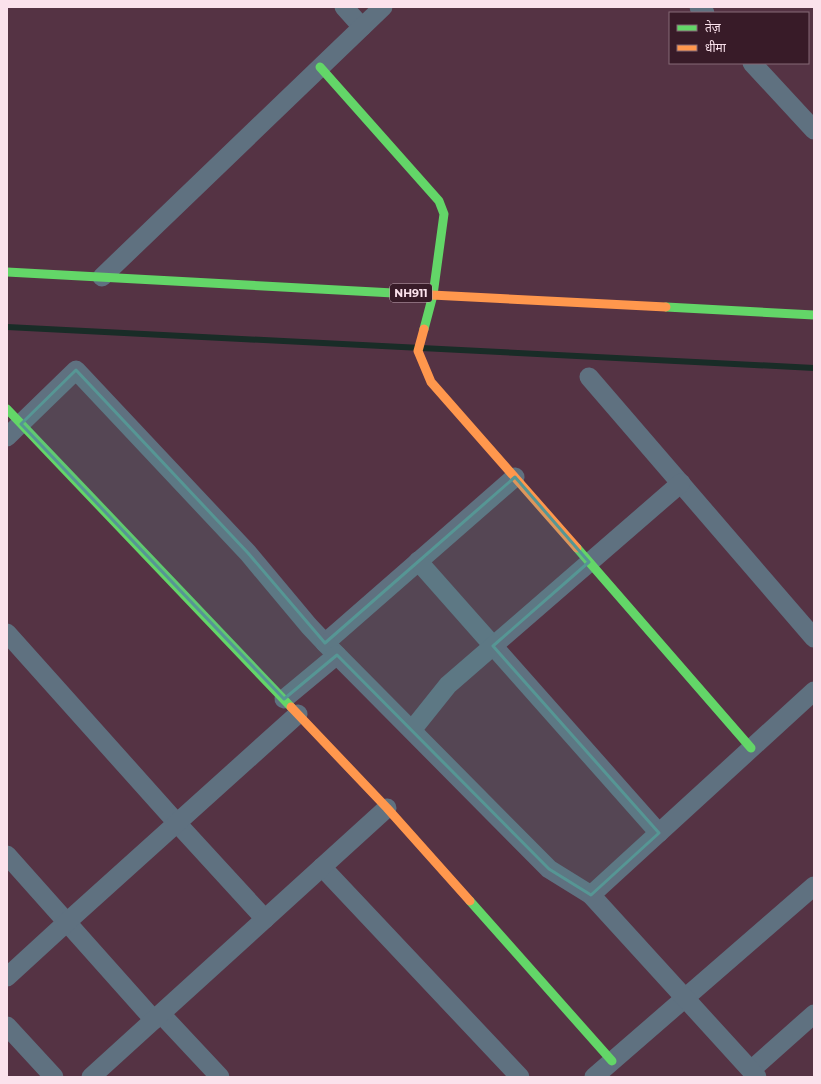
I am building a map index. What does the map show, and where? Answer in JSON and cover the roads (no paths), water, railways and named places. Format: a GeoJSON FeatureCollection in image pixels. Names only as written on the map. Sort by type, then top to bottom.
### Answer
{"type":"FeatureCollection","features":[{"type":"Feature","properties":{"kind":"main road"},"geometry":{"type":"LineString","coordinates":[[320,67],[439,201],[444,214],[433,295],[418,351],[431,382],[515,476],[751,748]]}},
{"type":"Feature","properties":{"kind":"main road","name":"NH911"},"geometry":{"type":"LineString","coordinates":[[7,272],[814,315]]}},
{"type":"Feature","properties":{"kind":"main road"},"geometry":{"type":"LineString","coordinates":[[7,409],[387,808],[612,1061]]}},
{"type":"Feature","properties":{"kind":"street"},"geometry":{"type":"LineString","coordinates":[[344,7],[362,27]]}},
{"type":"Feature","properties":{"kind":"street"},"geometry":{"type":"LineString","coordinates":[[102,277],[383,7]]}},
{"type":"Feature","properties":{"kind":"street"},"geometry":{"type":"LineString","coordinates":[[753,64],[814,130]]}},
{"type":"Feature","properties":{"kind":"street"},"geometry":{"type":"LineString","coordinates":[[7,437],[76,370],[248,553],[309,626],[331,649],[549,869],[592,895],[754,1074],[814,1014]]}},
{"type":"Feature","properties":{"kind":"street"},"geometry":{"type":"LineString","coordinates":[[588,377],[814,638]]}},
{"type":"Feature","properties":{"kind":"street"},"geometry":{"type":"LineString","coordinates":[[284,699],[418,561],[515,476]]}},
{"type":"Feature","properties":{"kind":"street"},"geometry":{"type":"LineString","coordinates":[[412,730],[448,685],[681,483]]}},
{"type":"Feature","properties":{"kind":"street"},"geometry":{"type":"LineString","coordinates":[[418,561],[660,832]]}},
{"type":"Feature","properties":{"kind":"street"},"geometry":{"type":"LineString","coordinates":[[7,633],[265,919]]}},
{"type":"Feature","properties":{"kind":"street"},"geometry":{"type":"LineString","coordinates":[[592,895],[814,691]]}},
{"type":"Feature","properties":{"kind":"street"},"geometry":{"type":"LineString","coordinates":[[7,977],[298,714]]}},
{"type":"Feature","properties":{"kind":"street"},"geometry":{"type":"LineString","coordinates":[[100,1074],[157,1017],[387,808]]}},
{"type":"Feature","properties":{"kind":"street"},"geometry":{"type":"LineString","coordinates":[[7,855],[67,922],[157,1017],[220,1077]]}},
{"type":"Feature","properties":{"kind":"street"},"geometry":{"type":"LineString","coordinates":[[322,867],[520,1077]]}},
{"type":"Feature","properties":{"kind":"street"},"geometry":{"type":"LineString","coordinates":[[594,1077],[685,998],[812,892]]}},
{"type":"Feature","properties":{"kind":"street"},"geometry":{"type":"LineString","coordinates":[[7,1026],[54,1077]]}},
{"type":"Feature","properties":{"kind":"waterway"},"geometry":{"type":"LineString","coordinates":[[7,327],[814,368]]}}]}
